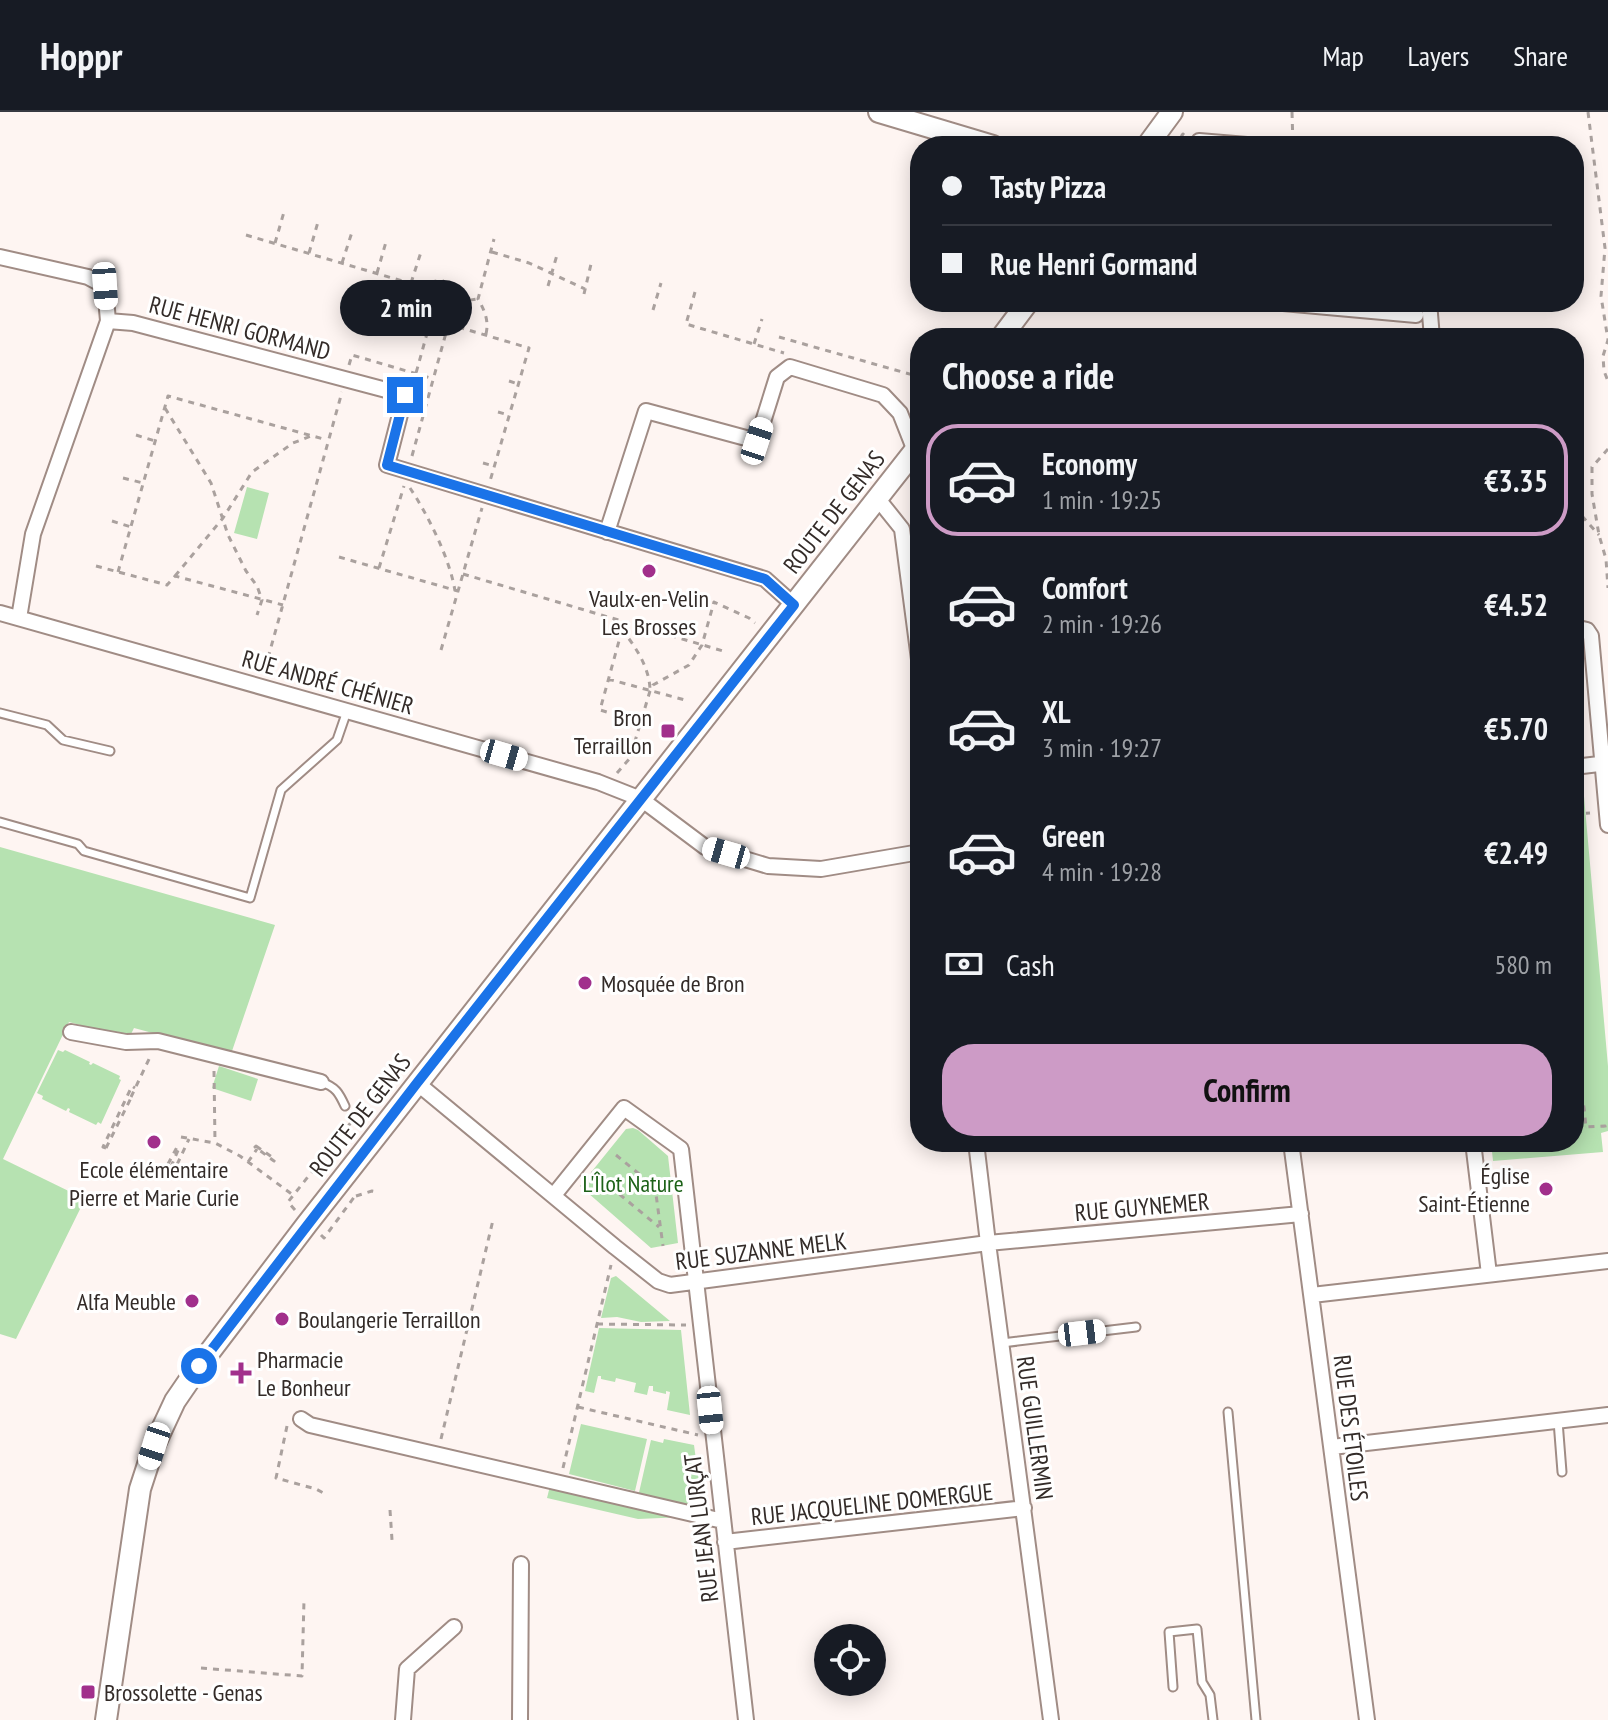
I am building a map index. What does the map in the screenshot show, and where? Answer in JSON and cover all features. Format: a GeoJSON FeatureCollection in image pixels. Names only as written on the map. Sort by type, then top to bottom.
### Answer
{"type":"FeatureCollection","features":[{"type":"Feature","properties":{"kind":"main road"},"geometry":{"type":"LineString","coordinates":[[879,112],[959,136]]}},
{"type":"Feature","properties":{"kind":"main road"},"geometry":{"type":"LineString","coordinates":[[1158,136],[1172,112]]}},
{"type":"Feature","properties":{"kind":"main road","name":"ROUTE DE GENAS"},"geometry":{"type":"LineString","coordinates":[[106,1720],[140,1489],[154,1446],[175,1401],[235,1318],[417,1083],[910,457]]}},
{"type":"Feature","properties":{"kind":"street"},"geometry":{"type":"LineString","coordinates":[[0,257],[88,277],[105,286],[108,321],[33,534],[19,618]]}},
{"type":"Feature","properties":{"kind":"street"},"geometry":{"type":"LineString","coordinates":[[1383,312],[1416,315]]}},
{"type":"Feature","properties":{"kind":"street","name":"RUE HENRI GORMAND"},"geometry":{"type":"LineString","coordinates":[[108,321],[133,323],[405,395]]}},
{"type":"Feature","properties":{"kind":"street","name":"ROUTE DE GENAS"},"geometry":{"type":"LineString","coordinates":[[794,605],[765,579],[607,532],[646,411],[757,441],[777,377],[790,367],[883,395],[900,413],[910,432]]}},
{"type":"Feature","properties":{"kind":"street"},"geometry":{"type":"LineString","coordinates":[[405,395],[387,465],[607,532]]}},
{"type":"Feature","properties":{"kind":"street"},"geometry":{"type":"LineString","coordinates":[[878,499],[902,529],[910,590]]}},
{"type":"Feature","properties":{"kind":"street","name":"RUE ANDRÉ CHÉNIER"},"geometry":{"type":"LineString","coordinates":[[0,613],[607,785],[641,799],[705,847],[768,866],[821,869],[910,854]]}},
{"type":"Feature","properties":{"kind":"street"},"geometry":{"type":"LineString","coordinates":[[1584,629],[1591,636],[1605,763],[1608,825]]}},
{"type":"Feature","properties":{"kind":"street"},"geometry":{"type":"LineString","coordinates":[[1584,766],[1605,763]]}},
{"type":"Feature","properties":{"kind":"street"},"geometry":{"type":"LineString","coordinates":[[71,1032],[126,1042],[158,1041],[321,1082]]}},
{"type":"Feature","properties":{"kind":"street","name":"RUE SUZANNE MELK"},"geometry":{"type":"LineString","coordinates":[[417,1083],[615,1247],[658,1281],[670,1285],[988,1243]]}},
{"type":"Feature","properties":{"kind":"street","name":"RUE JEAN LURÇAT"},"geometry":{"type":"LineString","coordinates":[[554,1195],[624,1108],[681,1149],[746,1720]]}},
{"type":"Feature","properties":{"kind":"street","name":"RUE GUILLERMIN"},"geometry":{"type":"LineString","coordinates":[[977,1152],[1051,1720]]}},
{"type":"Feature","properties":{"kind":"street","name":"RUE DES ÉTOILES"},"geometry":{"type":"LineString","coordinates":[[1292,1152],[1367,1720]]}},
{"type":"Feature","properties":{"kind":"street"},"geometry":{"type":"LineString","coordinates":[[1474,1152],[1489,1274]]}},
{"type":"Feature","properties":{"kind":"street","name":"RUE GUYNEMER"},"geometry":{"type":"LineString","coordinates":[[988,1243],[1301,1214]]}},
{"type":"Feature","properties":{"kind":"street"},"geometry":{"type":"LineString","coordinates":[[1312,1295],[1608,1261]]}},
{"type":"Feature","properties":{"kind":"street"},"geometry":{"type":"LineString","coordinates":[[1332,1447],[1608,1415]]}},
{"type":"Feature","properties":{"kind":"street"},"geometry":{"type":"LineString","coordinates":[[301,1419],[310,1425],[723,1521]]}},
{"type":"Feature","properties":{"kind":"street","name":"RUE JACQUELINE DOMERGUE"},"geometry":{"type":"LineString","coordinates":[[725,1542],[1024,1508]]}},
{"type":"Feature","properties":{"kind":"street"},"geometry":{"type":"LineString","coordinates":[[520,1720],[521,1564]]}},
{"type":"Feature","properties":{"kind":"street"},"geometry":{"type":"LineString","coordinates":[[403,1720],[407,1669],[454,1627]]}},
{"type":"Feature","properties":{"kind":"lane"},"geometry":{"type":"LineString","coordinates":[[0,822],[78,844],[84,851],[250,898],[281,790],[337,740],[347,711]]}},
{"type":"Feature","properties":{"kind":"lane"},"geometry":{"type":"LineString","coordinates":[[0,713],[47,725],[63,740],[110,751]]}},
{"type":"Feature","properties":{"kind":"lane"},"geometry":{"type":"LineString","coordinates":[[321,1082],[339,1092],[345,1106]]}},
{"type":"Feature","properties":{"kind":"lane"},"geometry":{"type":"LineString","coordinates":[[1002,1343],[1136,1327]]}},
{"type":"Feature","properties":{"kind":"lane"},"geometry":{"type":"LineString","coordinates":[[1228,1412],[1256,1720]]}},
{"type":"Feature","properties":{"kind":"lane"},"geometry":{"type":"LineString","coordinates":[[1558,1421],[1562,1472]]}},
{"type":"Feature","properties":{"kind":"lane"},"geometry":{"type":"LineString","coordinates":[[1173,1687],[1169,1632],[1197,1629],[1202,1682],[1210,1695],[1213,1720]]}},
{"type":"Feature","properties":{"kind":"path"},"geometry":{"type":"LineString","coordinates":[[1292,112],[1294,136]]}},
{"type":"Feature","properties":{"kind":"path"},"geometry":{"type":"LineString","coordinates":[[1588,112],[1605,248],[1601,296],[1608,340],[1603,356],[1608,381]]}},
{"type":"Feature","properties":{"kind":"path"},"geometry":{"type":"LineString","coordinates":[[274,243],[284,212]]}},
{"type":"Feature","properties":{"kind":"path"},"geometry":{"type":"LineString","coordinates":[[309,253],[318,222]]}},
{"type":"Feature","properties":{"kind":"path"},"geometry":{"type":"LineString","coordinates":[[342,263],[352,232]]}},
{"type":"Feature","properties":{"kind":"path"},"geometry":{"type":"LineString","coordinates":[[246,235],[411,284],[442,280],[463,301]]}},
{"type":"Feature","properties":{"kind":"path"},"geometry":{"type":"LineString","coordinates":[[405,395],[412,387],[431,319],[486,335],[486,312],[478,299],[494,239]]}},
{"type":"Feature","properties":{"kind":"path"},"geometry":{"type":"LineString","coordinates":[[377,273],[386,242]]}},
{"type":"Feature","properties":{"kind":"path"},"geometry":{"type":"LineString","coordinates":[[411,284],[421,252]]}},
{"type":"Feature","properties":{"kind":"path"},"geometry":{"type":"LineString","coordinates":[[492,252],[529,263],[585,289]]}},
{"type":"Feature","properties":{"kind":"path"},"geometry":{"type":"LineString","coordinates":[[548,286],[557,255]]}},
{"type":"Feature","properties":{"kind":"path"},"geometry":{"type":"LineString","coordinates":[[584,294],[591,264]]}},
{"type":"Feature","properties":{"kind":"path"},"geometry":{"type":"LineString","coordinates":[[653,310],[661,283]]}},
{"type":"Feature","properties":{"kind":"path"},"geometry":{"type":"LineString","coordinates":[[695,292],[686,324],[784,353]]}},
{"type":"Feature","properties":{"kind":"path"},"geometry":{"type":"LineString","coordinates":[[408,471],[454,311],[463,301],[478,299]]}},
{"type":"Feature","properties":{"kind":"path"},"geometry":{"type":"LineString","coordinates":[[754,344],[762,319]]}},
{"type":"Feature","properties":{"kind":"path"},"geometry":{"type":"LineString","coordinates":[[779,337],[910,374]]}},
{"type":"Feature","properties":{"kind":"path"},"geometry":{"type":"LineString","coordinates":[[268,658],[352,355],[434,379]]}},
{"type":"Feature","properties":{"kind":"path"},"geometry":{"type":"LineString","coordinates":[[509,381],[518,384]]}},
{"type":"Feature","properties":{"kind":"path"},"geometry":{"type":"LineString","coordinates":[[118,572],[168,396],[329,440]]}},
{"type":"Feature","properties":{"kind":"path"},"geometry":{"type":"LineString","coordinates":[[164,407],[211,483],[228,535],[262,600],[257,615]]}},
{"type":"Feature","properties":{"kind":"path"},"geometry":{"type":"LineString","coordinates":[[498,412],[509,415]]}},
{"type":"Feature","properties":{"kind":"path"},"geometry":{"type":"LineString","coordinates":[[136,435],[155,441]]}},
{"type":"Feature","properties":{"kind":"path"},"geometry":{"type":"LineString","coordinates":[[96,566],[167,585],[223,518],[252,472],[293,443],[312,436]]}},
{"type":"Feature","properties":{"kind":"path"},"geometry":{"type":"LineString","coordinates":[[1608,449],[1592,467],[1592,494],[1606,559],[1608,588]]}},
{"type":"Feature","properties":{"kind":"path"},"geometry":{"type":"LineString","coordinates":[[483,463],[494,466]]}},
{"type":"Feature","properties":{"kind":"path"},"geometry":{"type":"LineString","coordinates":[[123,478],[143,483]]}},
{"type":"Feature","properties":{"kind":"path"},"geometry":{"type":"LineString","coordinates":[[339,557],[456,591],[437,536],[405,481],[379,568]]}},
{"type":"Feature","properties":{"kind":"path"},"geometry":{"type":"LineString","coordinates":[[1584,518],[1599,535]]}},
{"type":"Feature","properties":{"kind":"path"},"geometry":{"type":"LineString","coordinates":[[112,521],[131,527]]}},
{"type":"Feature","properties":{"kind":"path"},"geometry":{"type":"LineString","coordinates":[[463,574],[723,651]]}},
{"type":"Feature","properties":{"kind":"path"},"geometry":{"type":"LineString","coordinates":[[175,576],[283,605]]}},
{"type":"Feature","properties":{"kind":"path"},"geometry":{"type":"LineString","coordinates":[[607,785],[630,758],[653,685],[689,665],[702,645],[714,602],[749,618],[771,635]]}},
{"type":"Feature","properties":{"kind":"path"},"geometry":{"type":"LineString","coordinates":[[612,618],[638,654],[650,691]]}},
{"type":"Feature","properties":{"kind":"path"},"geometry":{"type":"LineString","coordinates":[[622,630],[600,710],[640,722]]}},
{"type":"Feature","properties":{"kind":"path"},"geometry":{"type":"LineString","coordinates":[[608,679],[685,700]]}},
{"type":"Feature","properties":{"kind":"path"},"geometry":{"type":"LineString","coordinates":[[1584,813],[1590,813]]}},
{"type":"Feature","properties":{"kind":"path"},"geometry":{"type":"LineString","coordinates":[[135,1088],[132,1086],[103,1147],[106,1148],[158,1041]]}},
{"type":"Feature","properties":{"kind":"path"},"geometry":{"type":"LineString","coordinates":[[214,1070],[215,1143]]}},
{"type":"Feature","properties":{"kind":"path"},"geometry":{"type":"LineString","coordinates":[[288,1202],[364,1106]]}},
{"type":"Feature","properties":{"kind":"path"},"geometry":{"type":"LineString","coordinates":[[1584,1108],[1586,1127],[1605,1126],[1606,1132]]}},
{"type":"Feature","properties":{"kind":"path"},"geometry":{"type":"LineString","coordinates":[[181,1137],[215,1143],[248,1162],[293,1195]]}},
{"type":"Feature","properties":{"kind":"path"},"geometry":{"type":"LineString","coordinates":[[168,1164],[179,1148],[170,1169],[174,1171],[189,1139]]}},
{"type":"Feature","properties":{"kind":"path"},"geometry":{"type":"LineString","coordinates":[[248,1162],[256,1146],[274,1161],[257,1149]]}},
{"type":"Feature","properties":{"kind":"path"},"geometry":{"type":"LineString","coordinates":[[616,1155],[655,1187],[663,1246]]}},
{"type":"Feature","properties":{"kind":"path"},"geometry":{"type":"LineString","coordinates":[[591,1173],[660,1227]]}},
{"type":"Feature","properties":{"kind":"path"},"geometry":{"type":"LineString","coordinates":[[324,1238],[355,1196]]}},
{"type":"Feature","properties":{"kind":"path"},"geometry":{"type":"LineString","coordinates":[[438,1454],[493,1220]]}},
{"type":"Feature","properties":{"kind":"path"},"geometry":{"type":"LineString","coordinates":[[559,1483],[615,1247]]}},
{"type":"Feature","properties":{"kind":"path"},"geometry":{"type":"LineString","coordinates":[[597,1324],[701,1324]]}},
{"type":"Feature","properties":{"kind":"path"},"geometry":{"type":"LineString","coordinates":[[578,1407],[713,1439]]}},
{"type":"Feature","properties":{"kind":"path"},"geometry":{"type":"LineString","coordinates":[[287,1426],[276,1478],[327,1495]]}},
{"type":"Feature","properties":{"kind":"path"},"geometry":{"type":"LineString","coordinates":[[390,1510],[392,1540]]}},
{"type":"Feature","properties":{"kind":"path"},"geometry":{"type":"LineString","coordinates":[[201,1668],[302,1676],[304,1600]]}},
{"type":"Feature","properties":{"kind":"green space"},"geometry":{"type":"Polygon","coordinates":[[[247,487],[269,493],[257,539],[234,533],[247,487]]]}},
{"type":"Feature","properties":{"kind":"green space"},"geometry":{"type":"Polygon","coordinates":[[[1584,796],[1608,1066],[1608,1131],[1601,1133],[1603,1152],[1493,1161],[1492,1152],[1584,1152],[1584,796]]]}},
{"type":"Feature","properties":{"kind":"green space"},"geometry":{"type":"Polygon","coordinates":[[[0,847],[275,925],[231,1054],[134,1028],[129,1038],[69,1022],[3,1159],[85,1199],[16,1339],[0,1334],[0,847]]]}},
{"type":"Feature","properties":{"kind":"green space"},"geometry":{"type":"Polygon","coordinates":[[[58,1050],[65,1050],[91,1065],[93,1063],[120,1076],[121,1080],[101,1124],[98,1122],[96,1125],[69,1112],[68,1108],[66,1111],[42,1099],[43,1096],[37,1093],[58,1050]]]}},
{"type":"Feature","properties":{"kind":"green space"},"geometry":{"type":"Polygon","coordinates":[[[219,1066],[258,1079],[251,1101],[212,1088],[219,1066]]]}},
{"type":"Feature","properties":{"kind":"green space","name":"L'Îlot Nature"},"geometry":{"type":"Polygon","coordinates":[[[633,1128],[668,1156],[678,1243],[651,1248],[580,1186],[626,1129],[633,1128]]]}},
{"type":"Feature","properties":{"kind":"green space"},"geometry":{"type":"Polygon","coordinates":[[[616,1276],[670,1321],[601,1318],[611,1278],[616,1276]]]}},
{"type":"Feature","properties":{"kind":"green space"},"geometry":{"type":"Polygon","coordinates":[[[599,1328],[681,1330],[690,1415],[667,1410],[670,1392],[653,1391],[653,1386],[649,1386],[647,1395],[634,1392],[636,1383],[616,1378],[615,1382],[598,1376],[594,1393],[585,1391],[599,1328]]]}},
{"type":"Feature","properties":{"kind":"green space"},"geometry":{"type":"Polygon","coordinates":[[[581,1424],[647,1439],[635,1491],[569,1474],[581,1424]]]}},
{"type":"Feature","properties":{"kind":"green space"},"geometry":{"type":"Polygon","coordinates":[[[664,1439],[694,1445],[703,1512],[638,1497],[651,1440],[663,1443],[664,1439]]]}},
{"type":"Feature","properties":{"kind":"green space"},"geometry":{"type":"Polygon","coordinates":[[[550,1486],[684,1517],[638,1519],[547,1498],[550,1486]]]}},
{"type":"Feature","properties":{"kind":"place","name":"Vaulx-en-Velin Les Brosses"},"geometry":{"type":"Point","coordinates":[649,571]}},
{"type":"Feature","properties":{"kind":"place","name":"Bron Terraillon"},"geometry":{"type":"Point","coordinates":[668,731]}},
{"type":"Feature","properties":{"kind":"place","name":"Mosquée de Bron"},"geometry":{"type":"Point","coordinates":[585,983]}},
{"type":"Feature","properties":{"kind":"place","name":"Ecole élémentaire Pierre et Marie Curie"},"geometry":{"type":"Point","coordinates":[154,1142]}},
{"type":"Feature","properties":{"kind":"place","name":"Église Saint-Étienne"},"geometry":{"type":"Point","coordinates":[1546,1189]}},
{"type":"Feature","properties":{"kind":"place","name":"Alfa Meuble"},"geometry":{"type":"Point","coordinates":[192,1301]}},
{"type":"Feature","properties":{"kind":"place","name":"Boulangerie Terraillon"},"geometry":{"type":"Point","coordinates":[282,1319]}},
{"type":"Feature","properties":{"kind":"place","name":"Pharmacie Le Bonheur"},"geometry":{"type":"Point","coordinates":[241,1373]}},
{"type":"Feature","properties":{"kind":"place","name":"Brossolette - Genas"},"geometry":{"type":"Point","coordinates":[88,1692]}},
{"type":"Feature","properties":{"kind":"route"},"geometry":{"type":"LineString","coordinates":[[199,1366],[417,1083],[794,605],[765,579],[387,465],[405,395]]}}]}
